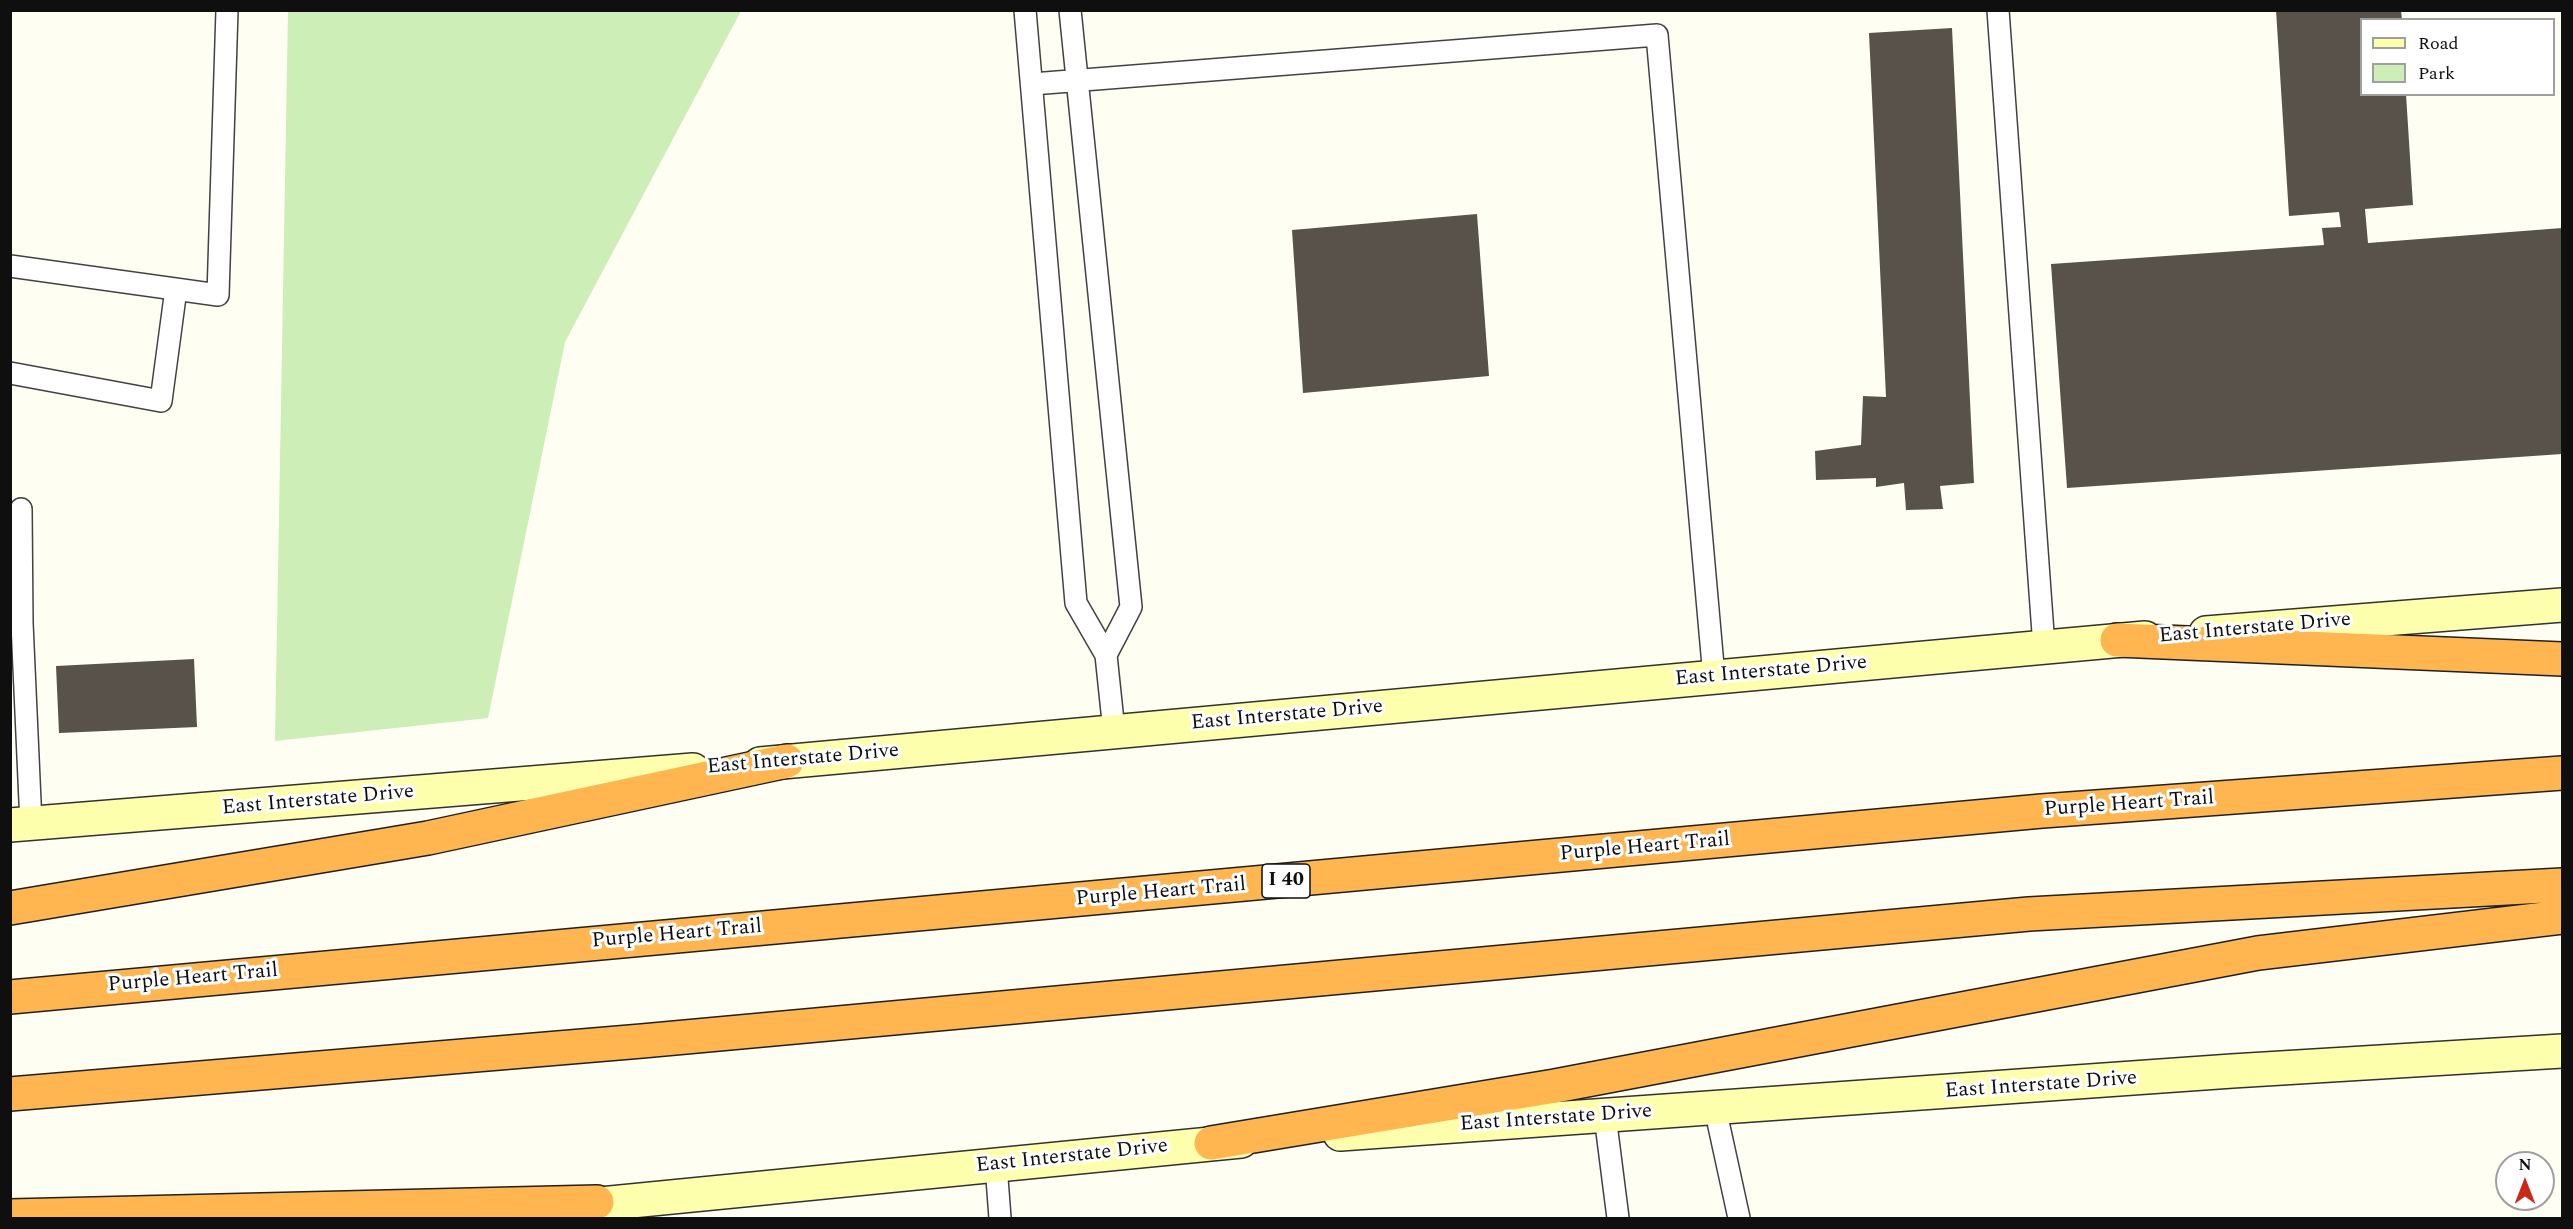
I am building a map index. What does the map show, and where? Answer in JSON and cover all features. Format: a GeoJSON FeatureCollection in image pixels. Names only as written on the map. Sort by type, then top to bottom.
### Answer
{"type":"FeatureCollection","features":[{"type":"Feature","properties":{"kind":"highway"},"geometry":{"type":"LineString","coordinates":[[2117,640],[2562,659]]}},
{"type":"Feature","properties":{"kind":"highway"},"geometry":{"type":"LineString","coordinates":[[10,908],[428,838],[787,761]]}},
{"type":"Feature","properties":{"kind":"highway","name":"Purple Heart Trail"},"geometry":{"type":"LineString","coordinates":[[10,996],[2030,813],[2562,773]]}},
{"type":"Feature","properties":{"kind":"highway"},"geometry":{"type":"LineString","coordinates":[[10,1094],[642,1041],[2029,914],[2562,885]]}},
{"type":"Feature","properties":{"kind":"highway"},"geometry":{"type":"LineString","coordinates":[[1211,1143],[1555,1086],[2258,953],[2562,917]]}},
{"type":"Feature","properties":{"kind":"highway"},"geometry":{"type":"LineString","coordinates":[[10,1216],[597,1202]]}},
{"type":"Feature","properties":{"kind":"main road","name":"East Interstate Drive"},"geometry":{"type":"LineString","coordinates":[[21,825],[787,761],[2117,640],[2562,605]]}},
{"type":"Feature","properties":{"kind":"main road","name":"East Interstate Drive"},"geometry":{"type":"LineString","coordinates":[[480,1218],[564,1213],[597,1202],[1211,1143],[2232,1071],[2562,1051]]}},
{"type":"Feature","properties":{"kind":"lane"},"geometry":{"type":"LineString","coordinates":[[10,266],[219,295],[227,10]]}},
{"type":"Feature","properties":{"kind":"lane"},"geometry":{"type":"LineString","coordinates":[[1025,10],[1076,603],[1106,655],[1114,731]]}},
{"type":"Feature","properties":{"kind":"lane"},"geometry":{"type":"LineString","coordinates":[[1070,10],[1131,607],[1106,655]]}},
{"type":"Feature","properties":{"kind":"lane"},"geometry":{"type":"LineString","coordinates":[[1998,10],[2044,647]]}},
{"type":"Feature","properties":{"kind":"lane"},"geometry":{"type":"LineString","coordinates":[[1032,84],[1657,35],[1714,676]]}},
{"type":"Feature","properties":{"kind":"lane"},"geometry":{"type":"LineString","coordinates":[[10,373],[161,401],[176,289]]}},
{"type":"Feature","properties":{"kind":"lane"},"geometry":{"type":"LineString","coordinates":[[21,509],[21,825]]}},
{"type":"Feature","properties":{"kind":"lane"},"geometry":{"type":"LineString","coordinates":[[1715,1108],[1739,1218]]}},
{"type":"Feature","properties":{"kind":"lane"},"geometry":{"type":"LineString","coordinates":[[1605,1116],[1618,1218]]}},
{"type":"Feature","properties":{"kind":"lane"},"geometry":{"type":"LineString","coordinates":[[996,1165],[1000,1218]]}},
{"type":"Feature","properties":{"kind":"green space"},"geometry":{"type":"Polygon","coordinates":[[[288,11],[741,11],[565,342],[488,718],[275,741],[288,11]]]}},
{"type":"Feature","properties":{"kind":"building"},"geometry":{"type":"Polygon","coordinates":[[[2276,10],[2401,10],[2402,18],[2360,18],[2360,96],[2406,96],[2413,205],[2365,209],[2368,243],[2562,228],[2562,454],[2067,488],[2051,264],[2324,245],[2322,228],[2341,227],[2339,212],[2289,216],[2276,10]]]}},
{"type":"Feature","properties":{"kind":"building"},"geometry":{"type":"Polygon","coordinates":[[[1952,28],[1974,483],[1940,486],[1943,509],[1906,510],[1904,483],[1876,487],[1876,478],[1816,480],[1815,451],[1861,445],[1863,396],[1886,397],[1869,33],[1952,28]]]}},
{"type":"Feature","properties":{"kind":"building"},"geometry":{"type":"Polygon","coordinates":[[[1477,214],[1489,376],[1303,393],[1292,230],[1477,214]]]}},
{"type":"Feature","properties":{"kind":"building"},"geometry":{"type":"Polygon","coordinates":[[[194,659],[197,727],[59,733],[56,666],[194,659]]]}}]}
